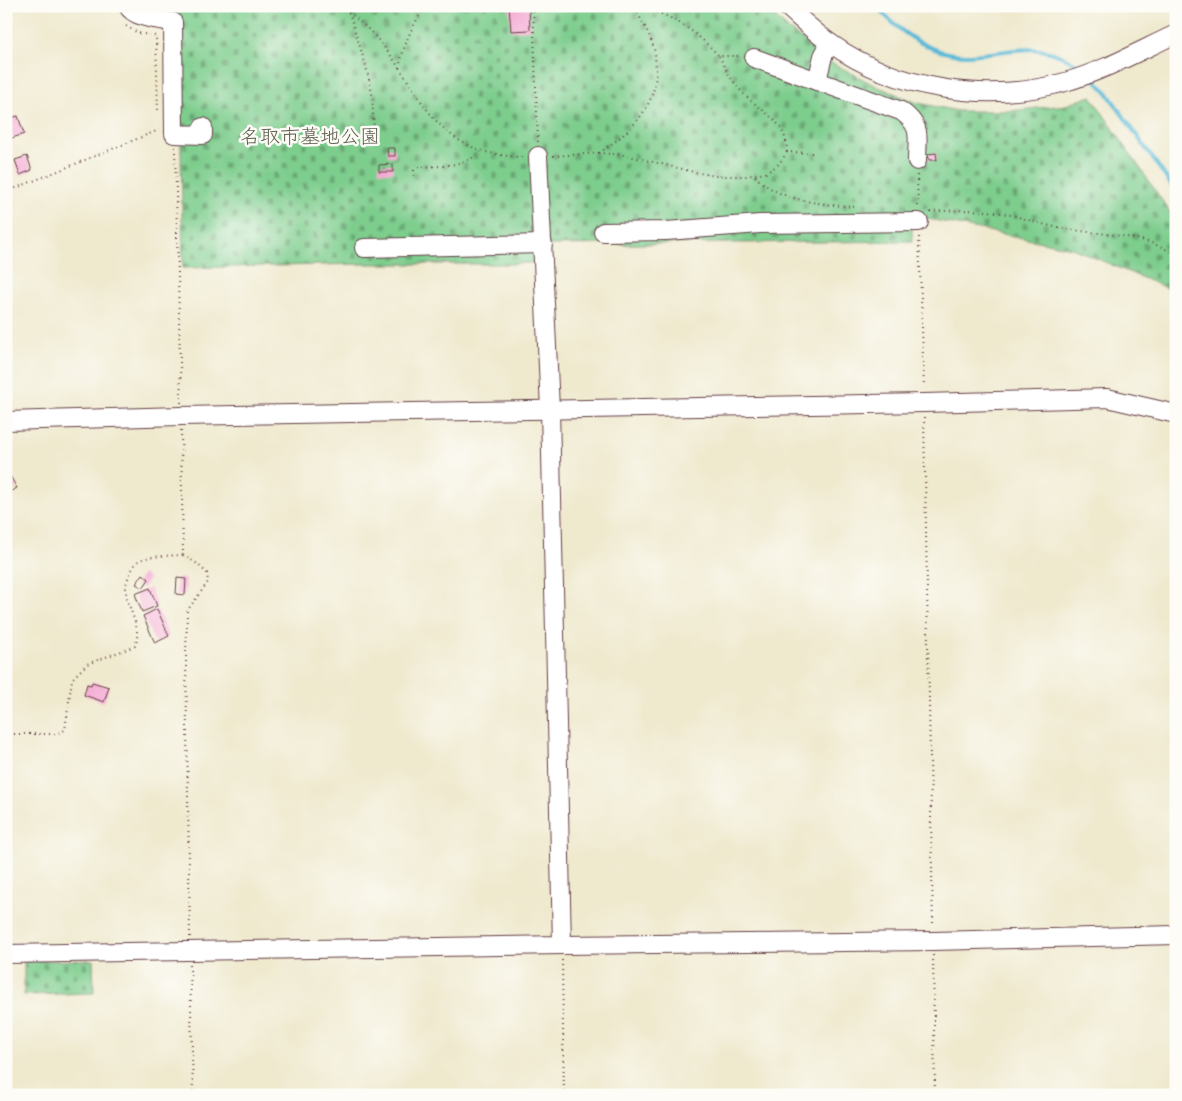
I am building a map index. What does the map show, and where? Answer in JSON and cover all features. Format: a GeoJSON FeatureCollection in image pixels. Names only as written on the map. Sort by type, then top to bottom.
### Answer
{"type":"FeatureCollection","features":[{"type":"Feature","properties":{"kind":"street"},"geometry":{"type":"LineString","coordinates":[[128,6],[130,10],[140,16],[173,22],[174,134],[203,135],[203,127]]}},
{"type":"Feature","properties":{"kind":"street"},"geometry":{"type":"LineString","coordinates":[[786,6],[830,44],[881,71],[920,84],[976,91],[1012,92],[1066,82],[1107,67],[1176,34]]}},
{"type":"Feature","properties":{"kind":"street"},"geometry":{"type":"LineString","coordinates":[[817,81],[823,56],[830,44]]}},
{"type":"Feature","properties":{"kind":"street"},"geometry":{"type":"LineString","coordinates":[[754,58],[901,111],[912,119],[917,128],[917,161]]}},
{"type":"Feature","properties":{"kind":"street"},"geometry":{"type":"LineString","coordinates":[[538,156],[546,181],[543,262],[550,409],[562,945]]}},
{"type":"Feature","properties":{"kind":"street"},"geometry":{"type":"LineString","coordinates":[[603,232],[666,231],[760,224],[918,217]]}},
{"type":"Feature","properties":{"kind":"street"},"geometry":{"type":"LineString","coordinates":[[364,248],[417,240],[520,238],[543,244]]}},
{"type":"Feature","properties":{"kind":"street"},"geometry":{"type":"LineString","coordinates":[[6,421],[1107,398],[1176,414]]}},
{"type":"Feature","properties":{"kind":"street"},"geometry":{"type":"LineString","coordinates":[[8,954],[933,941],[1176,935]]}},
{"type":"Feature","properties":{"kind":"path"},"geometry":{"type":"LineString","coordinates":[[341,6],[371,31],[399,68],[421,104],[438,125],[454,137],[481,151],[507,157],[599,153],[625,155],[709,174],[746,176],[766,173],[779,164],[787,152],[787,142],[781,126],[743,94],[730,77],[719,56],[705,41],[676,21],[657,12],[633,7]]}},
{"type":"Feature","properties":{"kind":"path"},"geometry":{"type":"LineString","coordinates":[[399,68],[406,41],[419,15],[427,6]]}},
{"type":"Feature","properties":{"kind":"path"},"geometry":{"type":"LineString","coordinates":[[533,6],[538,156]]}},
{"type":"Feature","properties":{"kind":"path"},"geometry":{"type":"LineString","coordinates":[[1030,6],[1046,8],[1057,6]]}},
{"type":"Feature","properties":{"kind":"path"},"geometry":{"type":"LineString","coordinates":[[599,153],[635,126],[646,111],[652,94],[656,76],[655,51],[648,31],[633,7]]}},
{"type":"Feature","properties":{"kind":"path"},"geometry":{"type":"LineString","coordinates":[[349,12],[366,66],[372,93],[374,132]]}},
{"type":"Feature","properties":{"kind":"path"},"geometry":{"type":"LineString","coordinates":[[125,25],[138,33],[156,36],[158,111]]}},
{"type":"Feature","properties":{"kind":"path"},"geometry":{"type":"LineString","coordinates":[[719,56],[754,58]]}},
{"type":"Feature","properties":{"kind":"path"},"geometry":{"type":"LineString","coordinates":[[6,192],[159,130],[174,134],[183,555]]}},
{"type":"Feature","properties":{"kind":"path"},"geometry":{"type":"LineString","coordinates":[[418,167],[468,161],[481,151]]}},
{"type":"Feature","properties":{"kind":"path"},"geometry":{"type":"LineString","coordinates":[[787,152],[814,153]]}},
{"type":"Feature","properties":{"kind":"path"},"geometry":{"type":"LineString","coordinates":[[917,161],[924,403],[935,1095]]}},
{"type":"Feature","properties":{"kind":"path"},"geometry":{"type":"LineString","coordinates":[[414,170],[414,179]]}},
{"type":"Feature","properties":{"kind":"path"},"geometry":{"type":"LineString","coordinates":[[754,175],[772,189],[797,198],[860,208]]}},
{"type":"Feature","properties":{"kind":"path"},"geometry":{"type":"LineString","coordinates":[[918,217],[977,211],[1002,213],[1054,227],[1132,237],[1165,247],[1176,254]]}},
{"type":"Feature","properties":{"kind":"path"},"geometry":{"type":"LineString","coordinates":[[6,738],[9,734],[56,734],[65,730],[72,680],[87,664],[135,646],[139,637],[124,589],[137,562],[147,558],[183,555],[207,573],[208,582],[187,611],[186,659],[193,1095]]}},
{"type":"Feature","properties":{"kind":"path"},"geometry":{"type":"LineString","coordinates":[[6,824],[8,954]]}},
{"type":"Feature","properties":{"kind":"path"},"geometry":{"type":"LineString","coordinates":[[562,945],[564,1095]]}},
{"type":"Feature","properties":{"kind":"green space","name":"名取市墓地公園"},"geometry":{"type":"Polygon","coordinates":[[[135,6],[764,6],[787,28],[832,63],[878,87],[918,103],[958,111],[1009,111],[1066,105],[1091,96],[1176,221],[1176,292],[1072,248],[912,217],[912,241],[550,245],[550,262],[183,268],[179,25],[135,6]]]}},
{"type":"Feature","properties":{"kind":"green space"},"geometry":{"type":"Polygon","coordinates":[[[93,960],[94,993],[24,995],[24,961],[93,960]]]}},
{"type":"Feature","properties":{"kind":"building"},"geometry":{"type":"Polygon","coordinates":[[[509,6],[529,6],[530,30],[511,31],[509,6]]]}},
{"type":"Feature","properties":{"kind":"building"},"geometry":{"type":"Polygon","coordinates":[[[18,116],[24,134],[6,140],[6,119],[18,116]]]}},
{"type":"Feature","properties":{"kind":"building"},"geometry":{"type":"Polygon","coordinates":[[[387,148],[395,148],[395,156],[388,156],[387,148]]]}},
{"type":"Feature","properties":{"kind":"building"},"geometry":{"type":"Polygon","coordinates":[[[936,153],[937,160],[929,160],[928,154],[936,153]]]}},
{"type":"Feature","properties":{"kind":"building"},"geometry":{"type":"Polygon","coordinates":[[[27,156],[32,170],[20,175],[15,160],[27,156]]]}},
{"type":"Feature","properties":{"kind":"building"},"geometry":{"type":"Polygon","coordinates":[[[393,164],[393,172],[379,172],[379,165],[393,164]]]}},
{"type":"Feature","properties":{"kind":"building"},"geometry":{"type":"Polygon","coordinates":[[[6,469],[17,488],[6,494],[6,469]]]}},
{"type":"Feature","properties":{"kind":"building"},"geometry":{"type":"Polygon","coordinates":[[[143,574],[149,579],[143,588],[136,584],[143,574]]]}},
{"type":"Feature","properties":{"kind":"building"},"geometry":{"type":"Polygon","coordinates":[[[177,578],[186,579],[185,595],[176,594],[177,578]]]}},
{"type":"Feature","properties":{"kind":"building"},"geometry":{"type":"Polygon","coordinates":[[[150,588],[157,606],[142,612],[135,594],[150,588]]]}},
{"type":"Feature","properties":{"kind":"building"},"geometry":{"type":"Polygon","coordinates":[[[157,609],[169,636],[155,643],[143,616],[157,609]]]}},
{"type":"Feature","properties":{"kind":"building"},"geometry":{"type":"Polygon","coordinates":[[[92,682],[109,687],[104,702],[84,695],[87,684],[91,685],[92,682]]]}},
{"type":"Feature","properties":{"kind":"waterway"},"geometry":{"type":"LineString","coordinates":[[877,6],[885,16],[905,33],[940,51],[965,55],[1029,49],[1042,50],[1069,60],[1085,71]]}},
{"type":"Feature","properties":{"kind":"waterway"},"geometry":{"type":"LineString","coordinates":[[1092,77],[1106,91],[1176,192]]}}]}
